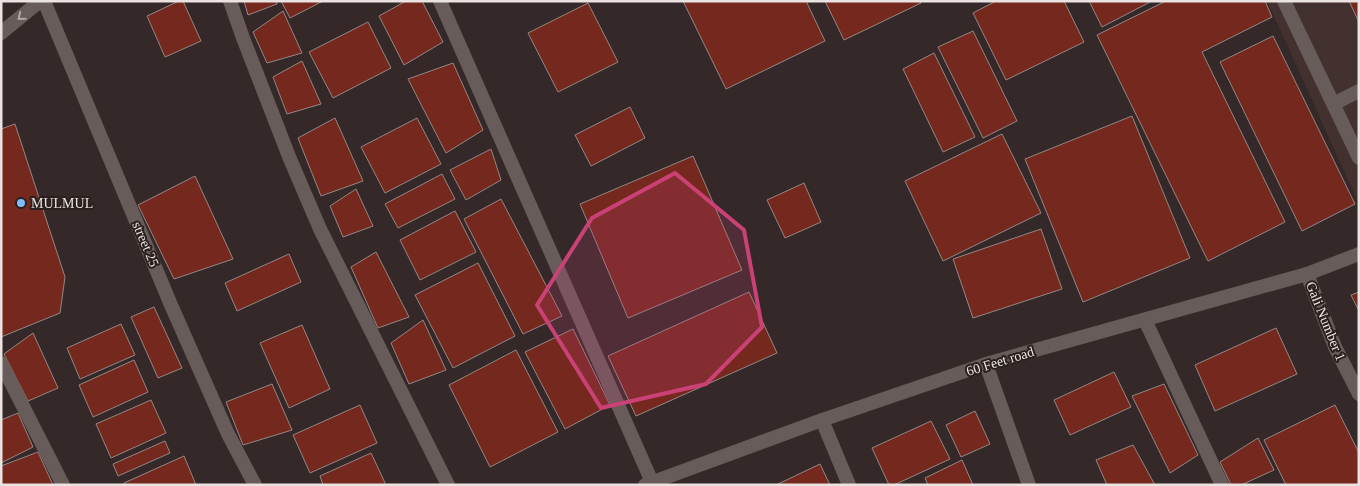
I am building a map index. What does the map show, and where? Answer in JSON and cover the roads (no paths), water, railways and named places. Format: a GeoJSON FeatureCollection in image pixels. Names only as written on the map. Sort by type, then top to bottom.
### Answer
{"type":"FeatureCollection","features":[{"type":"Feature","properties":{"kind":"street"},"geometry":{"type":"LineString","coordinates":[[1,33],[42,1]]}},
{"type":"Feature","properties":{"kind":"street","name":"street 25"},"geometry":{"type":"LineString","coordinates":[[42,1],[171,306],[228,434],[255,485]]}},
{"type":"Feature","properties":{"kind":"street"},"geometry":{"type":"LineString","coordinates":[[230,1],[290,159],[320,229],[448,485]]}},
{"type":"Feature","properties":{"kind":"street"},"geometry":{"type":"LineString","coordinates":[[440,1],[650,484]]}},
{"type":"Feature","properties":{"kind":"street"},"geometry":{"type":"LineString","coordinates":[[1284,1],[1359,158]]}},
{"type":"Feature","properties":{"kind":"street"},"geometry":{"type":"LineString","coordinates":[[1333,104],[1359,91]]}},
{"type":"Feature","properties":{"kind":"street","name":"60 Feet road"},"geometry":{"type":"LineString","coordinates":[[650,484],[822,420],[986,364],[1307,274],[1359,254]]}},
{"type":"Feature","properties":{"kind":"street","name":"Gali Number 1"},"geometry":{"type":"LineString","coordinates":[[1307,274],[1334,347],[1359,394]]}},
{"type":"Feature","properties":{"kind":"street"},"geometry":{"type":"LineString","coordinates":[[1145,320],[1222,485]]}},
{"type":"Feature","properties":{"kind":"street"},"geometry":{"type":"LineString","coordinates":[[1,363],[63,485]]}},
{"type":"Feature","properties":{"kind":"street"},"geometry":{"type":"LineString","coordinates":[[986,364],[1029,485]]}},
{"type":"Feature","properties":{"kind":"street"},"geometry":{"type":"LineString","coordinates":[[822,420],[848,485]]}},
{"type":"Feature","properties":{"kind":"place","name":"MULMUL"},"geometry":{"type":"Point","coordinates":[21,203]}}]}
